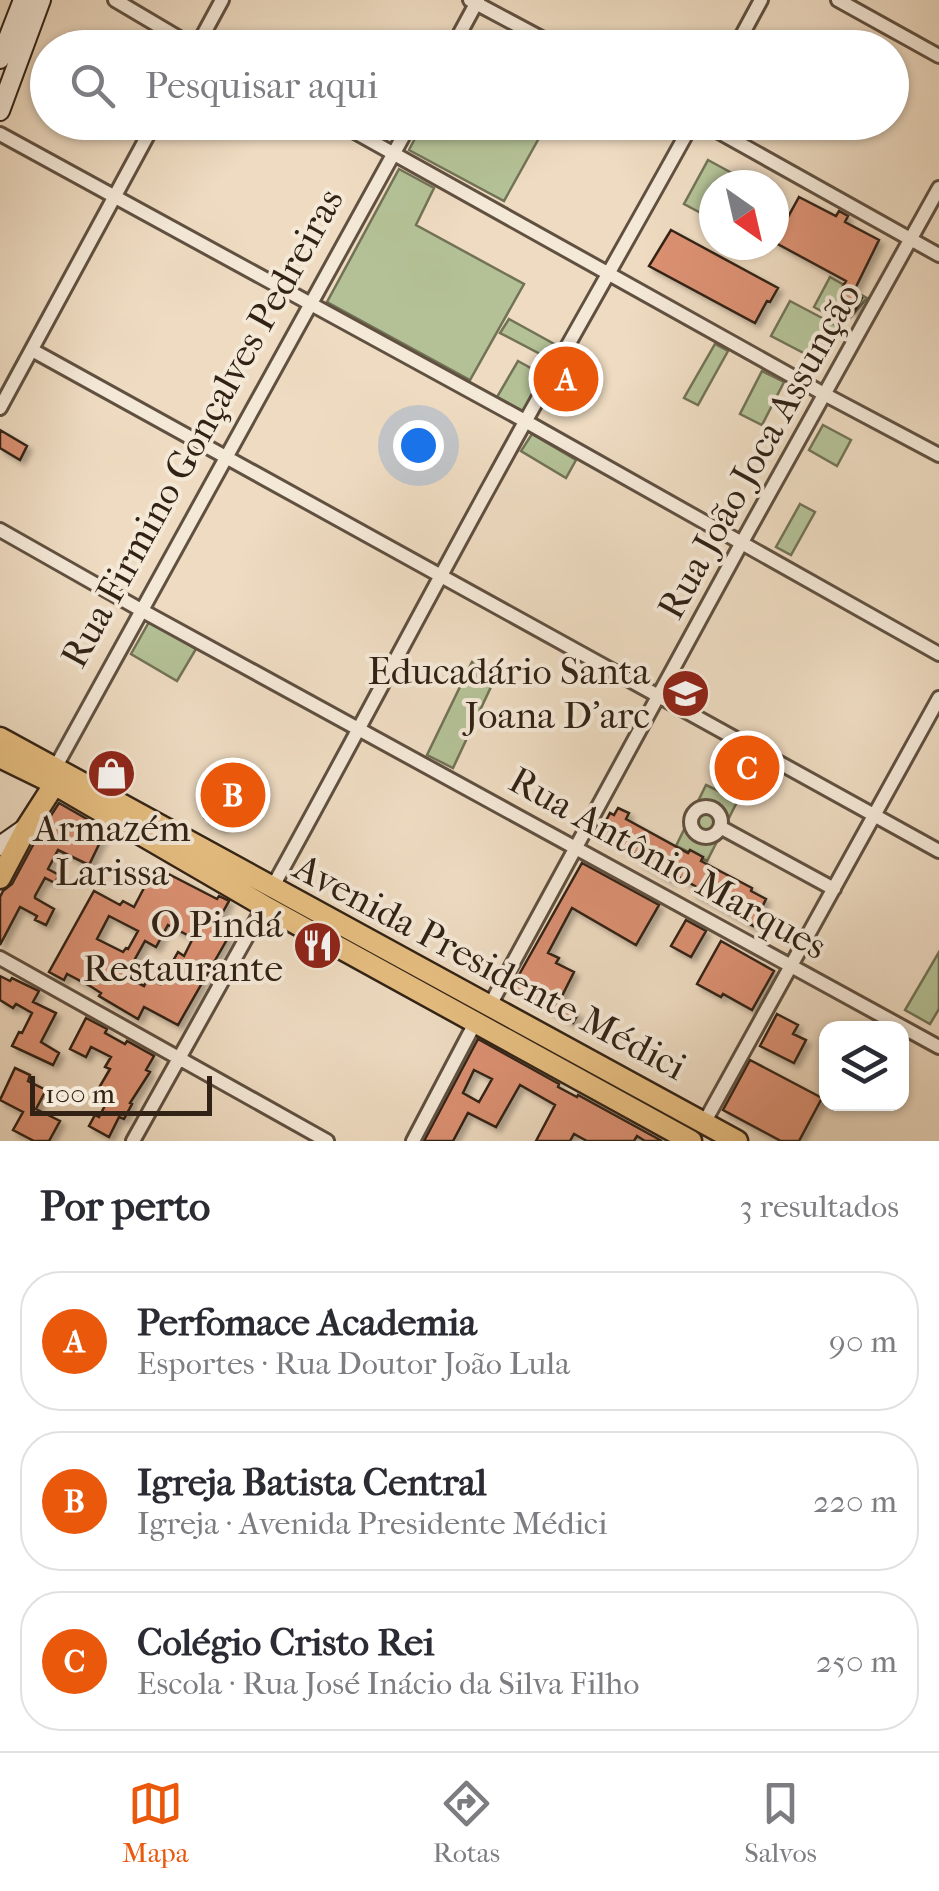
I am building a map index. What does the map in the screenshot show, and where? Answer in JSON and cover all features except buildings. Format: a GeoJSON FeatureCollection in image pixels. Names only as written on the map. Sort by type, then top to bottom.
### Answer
{"type":"FeatureCollection","features":[{"type":"Feature","properties":{"kind":"main road"},"geometry":{"type":"LineString","coordinates":[[0,59],[29,6]]}},
{"type":"Feature","properties":{"kind":"main road"},"geometry":{"type":"LineString","coordinates":[[0,112],[29,6]]}},
{"type":"Feature","properties":{"kind":"main road","name":"Avenida Presidente Médici"},"geometry":{"type":"LineString","coordinates":[[0,738],[54,776],[482,1015],[562,1072],[691,1141]]}},
{"type":"Feature","properties":{"kind":"main road","name":"Avenida Presidente Médici"},"geometry":{"type":"LineString","coordinates":[[0,757],[54,776]]}},
{"type":"Feature","properties":{"kind":"main road","name":"Rua Firmino Gonçalves Pedreiras"},"geometry":{"type":"LineString","coordinates":[[0,878],[54,776]]}},
{"type":"Feature","properties":{"kind":"main road"},"geometry":{"type":"LineString","coordinates":[[0,846],[27,827]]}},
{"type":"Feature","properties":{"kind":"main road","name":"Avenida Presidente Médici"},"geometry":{"type":"LineString","coordinates":[[482,1015],[573,1050],[737,1141]]}},
{"type":"Feature","properties":{"kind":"main road"},"geometry":{"type":"LineString","coordinates":[[562,1072],[573,1050]]}},
{"type":"Feature","properties":{"kind":"street"},"geometry":{"type":"LineString","coordinates":[[114,0],[165,30]]}},
{"type":"Feature","properties":{"kind":"street"},"geometry":{"type":"LineString","coordinates":[[206,30],[222,0]]}},
{"type":"Feature","properties":{"kind":"street"},"geometry":{"type":"LineString","coordinates":[[745,30],[761,0]]}},
{"type":"Feature","properties":{"kind":"street"},"geometry":{"type":"LineString","coordinates":[[838,0],[892,30]]}},
{"type":"Feature","properties":{"kind":"street"},"geometry":{"type":"LineString","coordinates":[[461,30],[475,1],[527,30]]}},
{"type":"Feature","properties":{"kind":"street"},"geometry":{"type":"LineString","coordinates":[[909,39],[939,56]]}},
{"type":"Feature","properties":{"kind":"street"},"geometry":{"type":"LineString","coordinates":[[0,134],[525,421],[939,654]]}},
{"type":"Feature","properties":{"kind":"street"},"geometry":{"type":"LineString","coordinates":[[0,408],[145,140]]}},
{"type":"Feature","properties":{"kind":"street"},"geometry":{"type":"LineString","coordinates":[[371,140],[939,456]]}},
{"type":"Feature","properties":{"kind":"street","name":"Rua Firmino Gonçalves Pedreiras"},"geometry":{"type":"LineString","coordinates":[[54,776],[141,610],[402,140]]}},
{"type":"Feature","properties":{"kind":"street"},"geometry":{"type":"LineString","coordinates":[[133,1141],[360,729],[440,575],[683,140]]}},
{"type":"Feature","properties":{"kind":"street"},"geometry":{"type":"LineString","coordinates":[[733,140],[939,256]]}},
{"type":"Feature","properties":{"kind":"street","name":"Rua João Joca Assunção"},"geometry":{"type":"LineString","coordinates":[[413,1141],[939,188]]}},
{"type":"Feature","properties":{"kind":"street"},"geometry":{"type":"LineString","coordinates":[[32,350],[939,852]]}},
{"type":"Feature","properties":{"kind":"street","name":"Rua Antônio Marques"},"geometry":{"type":"LineString","coordinates":[[0,530],[939,1047]]}},
{"type":"Feature","properties":{"kind":"street"},"geometry":{"type":"LineString","coordinates":[[704,1123],[939,698]]}},
{"type":"Feature","properties":{"kind":"street"},"geometry":{"type":"LineString","coordinates":[[720,827],[834,889]]}},
{"type":"Feature","properties":{"kind":"street"},"geometry":{"type":"LineString","coordinates":[[0,958],[327,1141]]}},
{"type":"Feature","properties":{"kind":"green space"},"geometry":{"type":"Polygon","coordinates":[[[414,140],[538,140],[504,201],[409,150],[414,140]]]}},
{"type":"Feature","properties":{"kind":"green space"},"geometry":{"type":"Polygon","coordinates":[[[708,160],[726,170],[703,170],[708,160]]]}},
{"type":"Feature","properties":{"kind":"green space"},"geometry":{"type":"Polygon","coordinates":[[[399,169],[434,188],[416,225],[524,284],[470,380],[327,302],[399,169]]]}},
{"type":"Feature","properties":{"kind":"green space"},"geometry":{"type":"Polygon","coordinates":[[[699,176],[699,212],[684,204],[699,176]]]}},
{"type":"Feature","properties":{"kind":"green space"},"geometry":{"type":"Polygon","coordinates":[[[830,277],[867,298],[845,324],[814,307],[830,277]]]}},
{"type":"Feature","properties":{"kind":"green space"},"geometry":{"type":"Polygon","coordinates":[[[790,301],[841,328],[823,363],[771,336],[790,301]]]}},
{"type":"Feature","properties":{"kind":"green space"},"geometry":{"type":"Polygon","coordinates":[[[509,319],[556,345],[548,358],[500,333],[509,319]]]}},
{"type":"Feature","properties":{"kind":"green space"},"geometry":{"type":"Polygon","coordinates":[[[715,344],[728,351],[698,405],[684,398],[715,344]]]}},
{"type":"Feature","properties":{"kind":"green space"},"geometry":{"type":"Polygon","coordinates":[[[518,361],[545,376],[524,412],[497,397],[518,361]]]}},
{"type":"Feature","properties":{"kind":"green space"},"geometry":{"type":"Polygon","coordinates":[[[762,371],[784,382],[762,425],[740,414],[762,371]]]}},
{"type":"Feature","properties":{"kind":"green space"},"geometry":{"type":"Polygon","coordinates":[[[823,425],[851,440],[837,466],[809,450],[823,425]]]}},
{"type":"Feature","properties":{"kind":"green space"},"geometry":{"type":"Polygon","coordinates":[[[532,434],[576,460],[566,478],[521,451],[532,434]]]}},
{"type":"Feature","properties":{"kind":"green space"},"geometry":{"type":"Polygon","coordinates":[[[800,504],[815,512],[791,555],[776,547],[800,504]]]}},
{"type":"Feature","properties":{"kind":"green space"},"geometry":{"type":"Polygon","coordinates":[[[149,622],[196,649],[177,681],[131,654],[149,622]]]}},
{"type":"Feature","properties":{"kind":"green space"},"geometry":{"type":"Polygon","coordinates":[[[472,662],[497,674],[453,768],[427,755],[472,662]]]}},
{"type":"Feature","properties":{"kind":"green space"},"geometry":{"type":"Polygon","coordinates":[[[706,785],[738,800],[707,861],[676,846],[706,785]]]}},
{"type":"Feature","properties":{"kind":"green space"},"geometry":{"type":"Polygon","coordinates":[[[939,952],[939,1009],[930,1024],[905,1010],[939,952]]]}},
{"type":"Feature","properties":{"kind":"place","name":"Perfomace Academia"},"geometry":{"type":"Point","coordinates":[566,379]}},
{"type":"Feature","properties":{"kind":"place","name":"Educadário Santa Joana D’arc"},"geometry":{"type":"Point","coordinates":[685,693]}},
{"type":"Feature","properties":{"kind":"place","name":"Colégio Cristo Rei"},"geometry":{"type":"Point","coordinates":[747,768]}},
{"type":"Feature","properties":{"kind":"place","name":"Armazém Larissa"},"geometry":{"type":"Point","coordinates":[112,774]}},
{"type":"Feature","properties":{"kind":"place","name":"Igreja Batista Central"},"geometry":{"type":"Point","coordinates":[233,795]}},
{"type":"Feature","properties":{"kind":"place","name":"O Pindá Restaurante"},"geometry":{"type":"Point","coordinates":[318,946]}}]}
